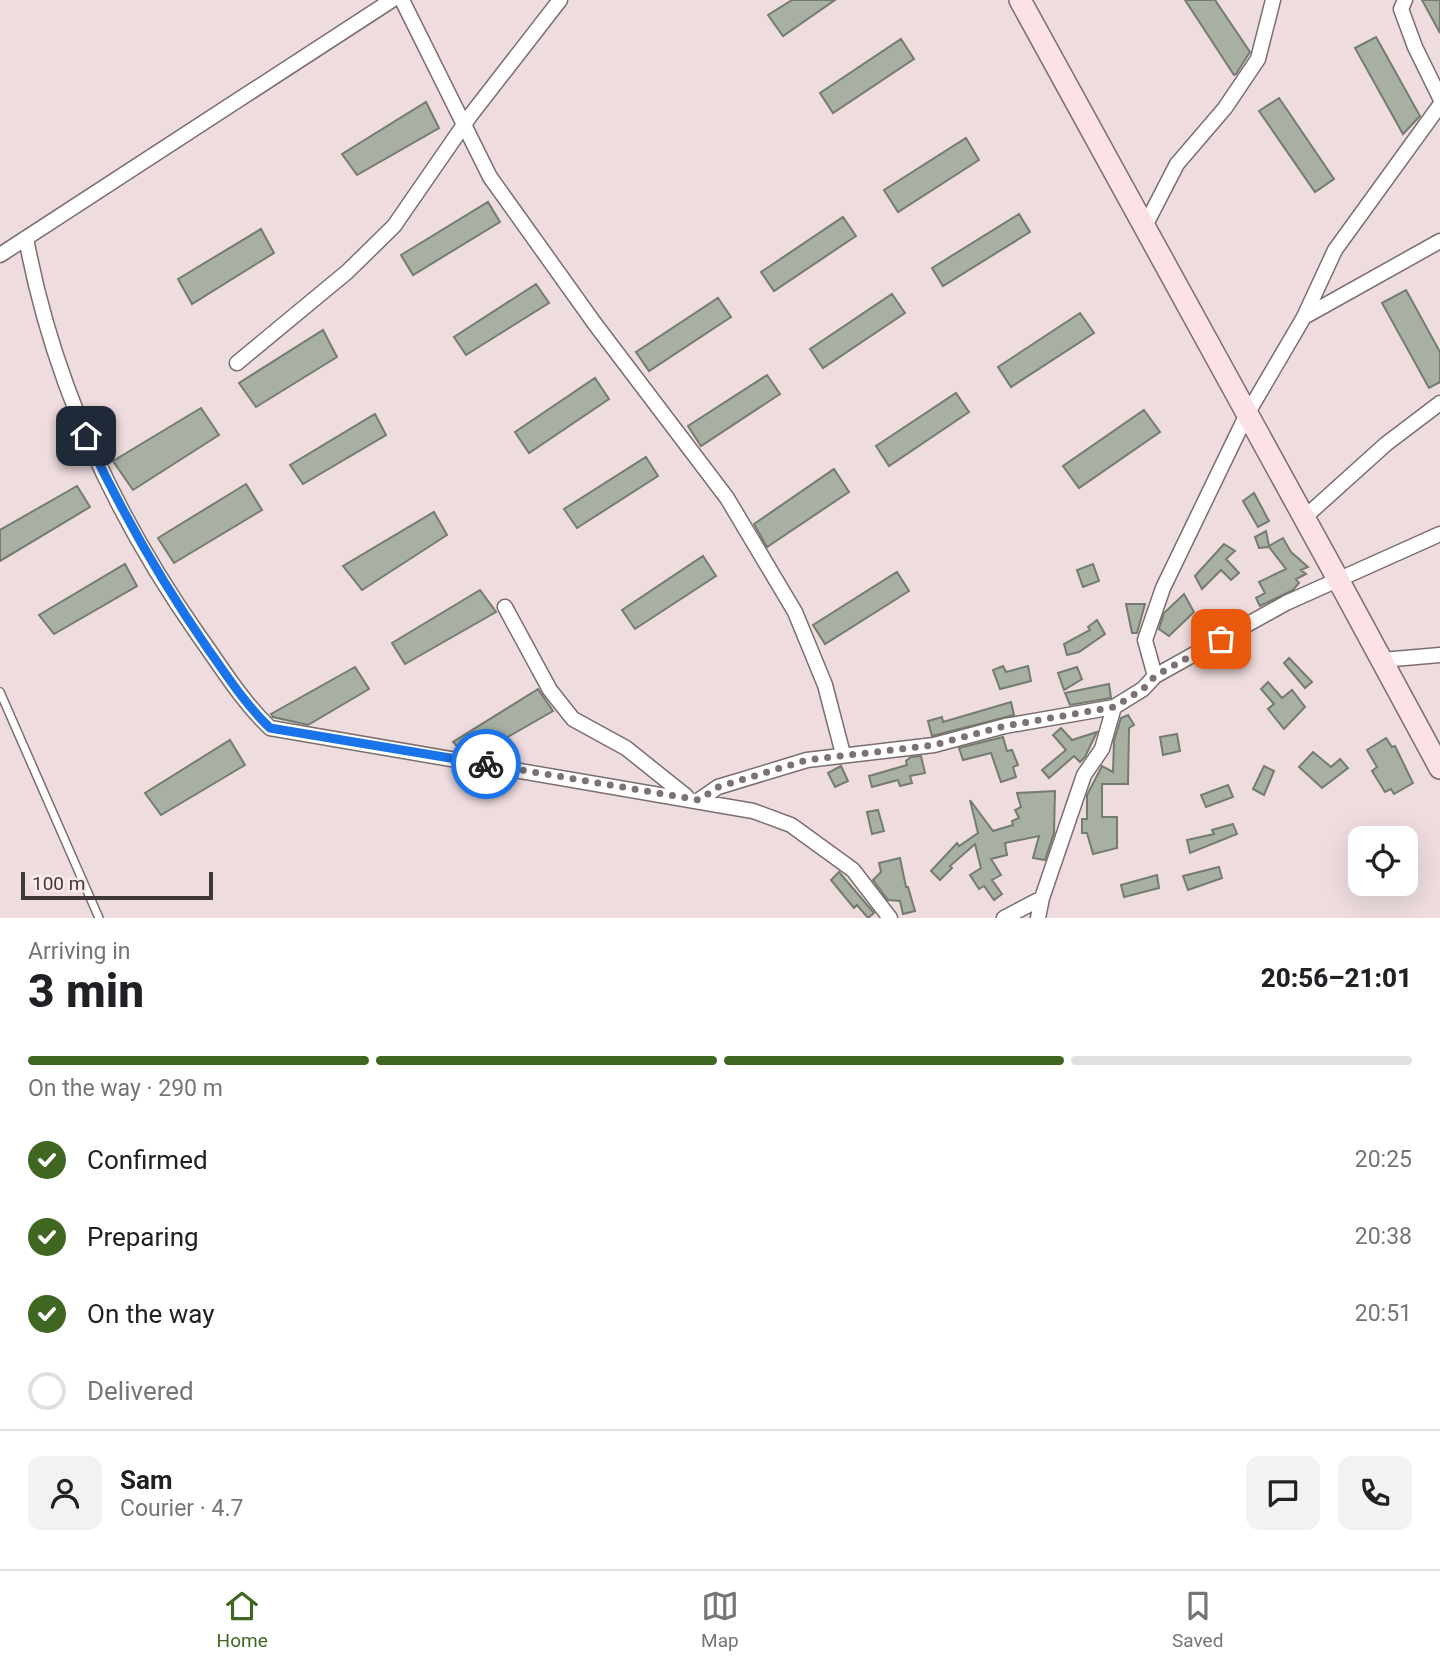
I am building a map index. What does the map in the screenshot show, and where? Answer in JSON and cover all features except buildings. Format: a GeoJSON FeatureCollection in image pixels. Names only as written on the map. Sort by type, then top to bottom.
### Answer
{"type":"FeatureCollection","features":[{"type":"Feature","properties":{"kind":"main road"},"geometry":{"type":"LineString","coordinates":[[1020,0],[1246,416],[1339,578],[1440,768]]}},
{"type":"Feature","properties":{"kind":"street"},"geometry":{"type":"LineString","coordinates":[[0,255],[392,0]]}},
{"type":"Feature","properties":{"kind":"street"},"geometry":{"type":"LineString","coordinates":[[402,0],[490,177],[534,242],[679,433],[750,537],[795,612],[825,685],[843,754]]}},
{"type":"Feature","properties":{"kind":"street"},"geometry":{"type":"LineString","coordinates":[[237,363],[347,272],[394,226],[463,126],[560,0]]}},
{"type":"Feature","properties":{"kind":"street"},"geometry":{"type":"LineString","coordinates":[[1145,226],[1177,164],[1225,108],[1258,59],[1273,0]]}},
{"type":"Feature","properties":{"kind":"street"},"geometry":{"type":"LineString","coordinates":[[1405,0],[1401,9],[1415,47],[1440,98]]}},
{"type":"Feature","properties":{"kind":"street"},"geometry":{"type":"LineString","coordinates":[[1155,676],[1146,640],[1163,588],[1246,416],[1304,317],[1335,250],[1440,105]]}},
{"type":"Feature","properties":{"kind":"street"},"geometry":{"type":"LineString","coordinates":[[26,238],[35,286],[57,365],[114,495],[176,602],[245,704],[270,728],[753,811],[791,825],[853,870],[880,910],[890,918]]}},
{"type":"Feature","properties":{"kind":"street"},"geometry":{"type":"LineString","coordinates":[[1304,317],[1440,242]]}},
{"type":"Feature","properties":{"kind":"street"},"geometry":{"type":"LineString","coordinates":[[1305,517],[1386,444],[1440,403]]}},
{"type":"Feature","properties":{"kind":"street"},"geometry":{"type":"LineString","coordinates":[[694,799],[718,787],[807,760],[934,745],[1005,726],[1114,707],[1143,689],[1155,676],[1339,578],[1440,534]]}},
{"type":"Feature","properties":{"kind":"street"},"geometry":{"type":"LineString","coordinates":[[505,607],[550,690],[573,719],[626,748],[694,799]]}},
{"type":"Feature","properties":{"kind":"street"},"geometry":{"type":"LineString","coordinates":[[1382,660],[1440,655]]}},
{"type":"Feature","properties":{"kind":"street"},"geometry":{"type":"LineString","coordinates":[[1038,918],[1042,898],[1084,775],[1102,749],[1114,707]]}},
{"type":"Feature","properties":{"kind":"street"},"geometry":{"type":"LineString","coordinates":[[1004,918],[1042,898]]}},
{"type":"Feature","properties":{"kind":"lane"},"geometry":{"type":"LineString","coordinates":[[0,692],[99,918]]}},
{"type":"Feature","properties":{"kind":"way so far"},"geometry":{"type":"LineString","coordinates":[[486,764],[620,789],[699,800],[718,787],[807,760],[895,747],[934,745],[1005,726],[1114,707],[1143,689],[1155,676],[1221,639]]}},
{"type":"Feature","properties":{"kind":"route"},"geometry":{"type":"LineString","coordinates":[[86,436],[114,495],[176,602],[245,704],[270,728],[486,764]]}}]}
